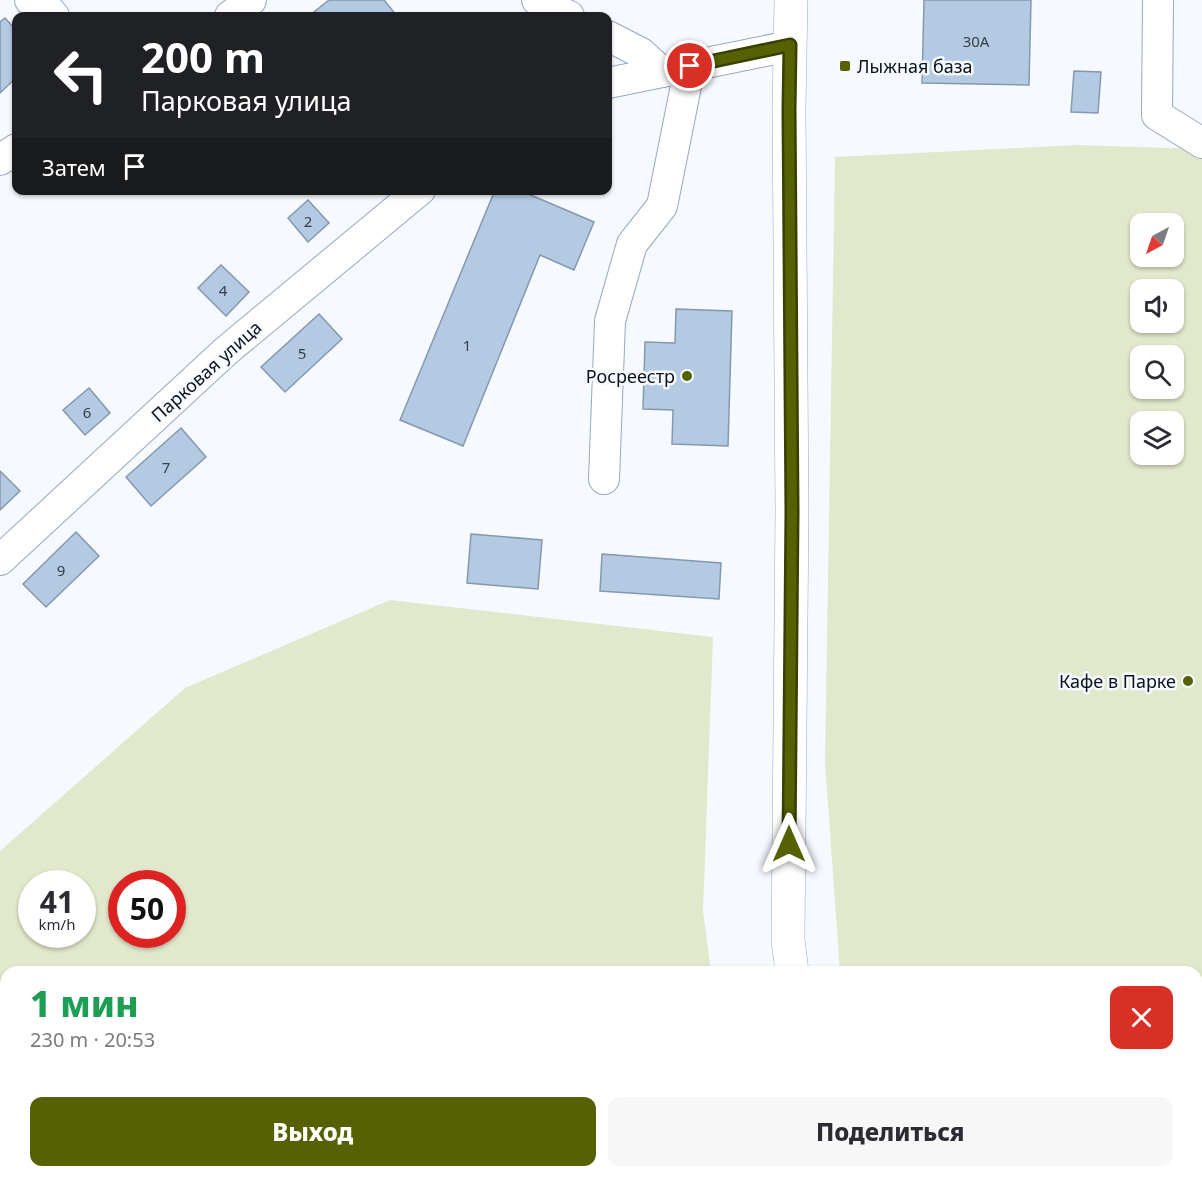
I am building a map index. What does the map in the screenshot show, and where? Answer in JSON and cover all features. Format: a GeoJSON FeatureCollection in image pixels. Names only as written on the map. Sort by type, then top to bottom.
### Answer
{"type":"FeatureCollection","features":[{"type":"Feature","properties":{"kind":"main road"},"geometry":{"type":"LineString","coordinates":[[791,0],[789,110],[792,511],[788,939],[791,966]]}},
{"type":"Feature","properties":{"kind":"street"},"geometry":{"type":"LineString","coordinates":[[30,0],[50,12]]}},
{"type":"Feature","properties":{"kind":"street"},"geometry":{"type":"LineString","coordinates":[[235,12],[251,0]]}},
{"type":"Feature","properties":{"kind":"street"},"geometry":{"type":"LineString","coordinates":[[537,0],[561,12]]}},
{"type":"Feature","properties":{"kind":"street"},"geometry":{"type":"LineString","coordinates":[[1158,0],[1157,116],[1202,143]]}},
{"type":"Feature","properties":{"kind":"street"},"geometry":{"type":"LineString","coordinates":[[612,38],[676,69]]}},
{"type":"Feature","properties":{"kind":"street"},"geometry":{"type":"LineString","coordinates":[[612,82],[790,45]]}},
{"type":"Feature","properties":{"kind":"street"},"geometry":{"type":"LineString","coordinates":[[604,479],[610,321],[632,244],[662,206],[676,69]]}},
{"type":"Feature","properties":{"kind":"street","name":"Парковая улица"},"geometry":{"type":"LineString","coordinates":[[0,560],[226,351],[414,195]]}},
{"type":"Feature","properties":{"kind":"green space"},"geometry":{"type":"Polygon","coordinates":[[[1077,145],[1202,149],[1202,966],[840,966],[825,762],[835,157],[1077,145]]]}},
{"type":"Feature","properties":{"kind":"green space"},"geometry":{"type":"Polygon","coordinates":[[[390,600],[713,637],[703,911],[710,966],[0,966],[0,851],[185,688],[390,600]]]}},
{"type":"Feature","properties":{"kind":"building"},"geometry":{"type":"Polygon","coordinates":[[[329,0],[384,0],[394,12],[314,12],[329,0]]]}},
{"type":"Feature","properties":{"kind":"building"},"geometry":{"type":"Polygon","coordinates":[[[924,0],[1031,0],[1029,85],[922,83],[924,0]]]}},
{"type":"Feature","properties":{"kind":"building"},"geometry":{"type":"Polygon","coordinates":[[[5,18],[12,26],[12,82],[0,93],[0,22],[5,18]]]}},
{"type":"Feature","properties":{"kind":"building"},"geometry":{"type":"Polygon","coordinates":[[[1074,71],[1101,72],[1098,113],[1071,112],[1074,71]]]}},
{"type":"Feature","properties":{"kind":"building"},"geometry":{"type":"Polygon","coordinates":[[[493,195],[531,195],[594,222],[574,270],[540,255],[463,446],[400,420],[493,195]]]}},
{"type":"Feature","properties":{"kind":"building"},"geometry":{"type":"Polygon","coordinates":[[[308,200],[329,223],[308,242],[288,218],[308,200]]]}},
{"type":"Feature","properties":{"kind":"building"},"geometry":{"type":"Polygon","coordinates":[[[221,265],[249,292],[226,316],[198,288],[221,265]]]}},
{"type":"Feature","properties":{"kind":"building","name":"Росреестр"},"geometry":{"type":"Polygon","coordinates":[[[676,309],[732,311],[728,446],[672,444],[673,410],[643,409],[645,342],[675,343],[676,309]]]}},
{"type":"Feature","properties":{"kind":"building"},"geometry":{"type":"Polygon","coordinates":[[[319,314],[342,339],[285,392],[261,367],[319,314]]]}},
{"type":"Feature","properties":{"kind":"building"},"geometry":{"type":"Polygon","coordinates":[[[89,388],[110,413],[85,435],[63,410],[89,388]]]}},
{"type":"Feature","properties":{"kind":"building"},"geometry":{"type":"Polygon","coordinates":[[[181,428],[206,457],[151,506],[126,477],[181,428]]]}},
{"type":"Feature","properties":{"kind":"building"},"geometry":{"type":"Polygon","coordinates":[[[0,471],[20,491],[0,510],[0,471]]]}},
{"type":"Feature","properties":{"kind":"building"},"geometry":{"type":"Polygon","coordinates":[[[76,532],[99,556],[46,607],[23,584],[76,532]]]}},
{"type":"Feature","properties":{"kind":"building"},"geometry":{"type":"Polygon","coordinates":[[[471,534],[542,540],[538,589],[467,583],[471,534]]]}},
{"type":"Feature","properties":{"kind":"building"},"geometry":{"type":"Polygon","coordinates":[[[602,554],[721,563],[719,599],[600,591],[602,554]]]}},
{"type":"Feature","properties":{"kind":"place","name":"Лыжная база"},"geometry":{"type":"Point","coordinates":[845,66]}},
{"type":"Feature","properties":{"kind":"place","name":"Росреестр"},"geometry":{"type":"Point","coordinates":[687,376]}},
{"type":"Feature","properties":{"kind":"place","name":"Кафе в Парке"},"geometry":{"type":"Point","coordinates":[1188,681]}},
{"type":"Feature","properties":{"kind":"route"},"geometry":{"type":"LineString","coordinates":[[690,66],[790,45],[792,511],[789,844]]}}]}
